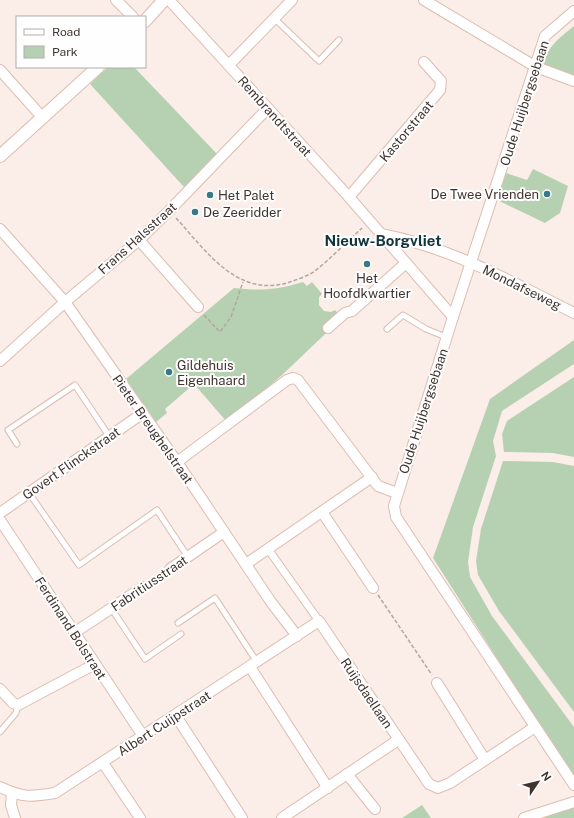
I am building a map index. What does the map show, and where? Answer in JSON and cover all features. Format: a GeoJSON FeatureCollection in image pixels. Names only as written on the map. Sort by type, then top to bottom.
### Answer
{"type":"FeatureCollection","features":[{"type":"Feature","properties":{"kind":"street"},"geometry":{"type":"LineString","coordinates":[[116,0],[132,16]]}},
{"type":"Feature","properties":{"kind":"street"},"geometry":{"type":"LineString","coordinates":[[146,20],[164,0]]}},
{"type":"Feature","properties":{"kind":"street","name":"Rembrandtstraat"},"geometry":{"type":"LineString","coordinates":[[169,0],[349,197],[453,317]]}},
{"type":"Feature","properties":{"kind":"street"},"geometry":{"type":"LineString","coordinates":[[229,65],[292,0]]}},
{"type":"Feature","properties":{"kind":"street"},"geometry":{"type":"LineString","coordinates":[[424,0],[536,67],[574,81]]}},
{"type":"Feature","properties":{"kind":"street","name":"Oude Huijbergsebaan"},"geometry":{"type":"LineString","coordinates":[[574,11],[545,36],[446,337],[394,506],[396,517],[574,785]]}},
{"type":"Feature","properties":{"kind":"street","name":"Kastorstraat"},"geometry":{"type":"LineString","coordinates":[[349,197],[440,90],[441,80],[424,62]]}},
{"type":"Feature","properties":{"kind":"street"},"geometry":{"type":"LineString","coordinates":[[0,156],[97,68]]}},
{"type":"Feature","properties":{"kind":"street"},"geometry":{"type":"LineString","coordinates":[[0,70],[42,117]]}},
{"type":"Feature","properties":{"kind":"street","name":"Frans Halsstraat"},"geometry":{"type":"LineString","coordinates":[[0,361],[65,302],[139,240],[268,108]]}},
{"type":"Feature","properties":{"kind":"street","name":"Pieter Breughelstraat"},"geometry":{"type":"LineString","coordinates":[[0,229],[65,302],[177,462],[271,602],[297,636]]}},
{"type":"Feature","properties":{"kind":"street"},"geometry":{"type":"LineString","coordinates":[[381,234],[402,238],[471,262]]}},
{"type":"Feature","properties":{"kind":"street"},"geometry":{"type":"LineString","coordinates":[[139,240],[198,307]]}},
{"type":"Feature","properties":{"kind":"street","name":"Mondafseweg"},"geometry":{"type":"LineString","coordinates":[[471,262],[574,313]]}},
{"type":"Feature","properties":{"kind":"street"},"geometry":{"type":"LineString","coordinates":[[328,328],[345,313],[352,311],[406,263]]}},
{"type":"Feature","properties":{"kind":"street"},"geometry":{"type":"LineString","coordinates":[[177,462],[287,380],[294,378],[298,380],[378,486],[397,493]]}},
{"type":"Feature","properties":{"kind":"street","name":"Govert Flinckstraat"},"geometry":{"type":"LineString","coordinates":[[0,513],[143,413]]}},
{"type":"Feature","properties":{"kind":"street"},"geometry":{"type":"LineString","coordinates":[[246,564],[372,477]]}},
{"type":"Feature","properties":{"kind":"street"},"geometry":{"type":"LineString","coordinates":[[322,512],[374,588]]}},
{"type":"Feature","properties":{"kind":"street","name":"Ferdinand Bolstraat"},"geometry":{"type":"LineString","coordinates":[[0,520],[143,736]]}},
{"type":"Feature","properties":{"kind":"street","name":"Fabritiusstraat"},"geometry":{"type":"LineString","coordinates":[[170,569],[224,532]]}},
{"type":"Feature","properties":{"kind":"street","name":"Ruijsdaellaan"},"geometry":{"type":"LineString","coordinates":[[268,548],[319,621],[398,740],[430,784],[438,788],[450,783],[535,727]]}},
{"type":"Feature","properties":{"kind":"street","name":"Fabritiusstraat"},"geometry":{"type":"LineString","coordinates":[[74,633],[143,587]]}},
{"type":"Feature","properties":{"kind":"street","name":"Albert Cuijpstraat"},"geometry":{"type":"LineString","coordinates":[[0,787],[12,793],[28,797],[55,793],[176,716],[319,621]]}},
{"type":"Feature","properties":{"kind":"street"},"geometry":{"type":"LineString","coordinates":[[0,689],[13,703],[18,705],[95,664]]}},
{"type":"Feature","properties":{"kind":"street"},"geometry":{"type":"LineString","coordinates":[[254,665],[328,788]]}},
{"type":"Feature","properties":{"kind":"street"},"geometry":{"type":"LineString","coordinates":[[437,683],[485,760]]}},
{"type":"Feature","properties":{"kind":"street"},"geometry":{"type":"LineString","coordinates":[[176,716],[242,818]]}},
{"type":"Feature","properties":{"kind":"street"},"geometry":{"type":"LineString","coordinates":[[282,818],[398,740]]}},
{"type":"Feature","properties":{"kind":"street"},"geometry":{"type":"LineString","coordinates":[[103,763],[140,818]]}},
{"type":"Feature","properties":{"kind":"street"},"geometry":{"type":"LineString","coordinates":[[348,774],[376,809]]}},
{"type":"Feature","properties":{"kind":"street"},"geometry":{"type":"LineString","coordinates":[[12,793],[11,805],[15,818]]}},
{"type":"Feature","properties":{"kind":"street"},"geometry":{"type":"LineString","coordinates":[[524,818],[574,802]]}},
{"type":"Feature","properties":{"kind":"lane"},"geometry":{"type":"LineString","coordinates":[[274,18],[319,60],[339,40]]}},
{"type":"Feature","properties":{"kind":"lane"},"geometry":{"type":"LineString","coordinates":[[388,329],[403,315],[426,329],[446,337]]}},
{"type":"Feature","properties":{"kind":"lane"},"geometry":{"type":"LineString","coordinates":[[17,444],[8,430],[75,385],[109,436]]}},
{"type":"Feature","properties":{"kind":"lane"},"geometry":{"type":"LineString","coordinates":[[29,493],[79,565],[157,510],[188,557]]}},
{"type":"Feature","properties":{"kind":"lane"},"geometry":{"type":"LineString","coordinates":[[178,623],[215,598],[254,665]]}},
{"type":"Feature","properties":{"kind":"lane"},"geometry":{"type":"LineString","coordinates":[[111,608],[145,660],[181,634]]}},
{"type":"Feature","properties":{"kind":"lane"},"geometry":{"type":"LineString","coordinates":[[0,732],[16,712],[18,705]]}},
{"type":"Feature","properties":{"kind":"path"},"geometry":{"type":"LineString","coordinates":[[169,211],[214,259],[243,282],[265,286],[279,286],[300,279],[314,272],[370,221]]}},
{"type":"Feature","properties":{"kind":"path"},"geometry":{"type":"LineString","coordinates":[[198,307],[220,332],[232,317],[243,282]]}},
{"type":"Feature","properties":{"kind":"path","name":"Fabritiusstraat"},"geometry":{"type":"LineString","coordinates":[[143,587],[170,569]]}},
{"type":"Feature","properties":{"kind":"path"},"geometry":{"type":"LineString","coordinates":[[374,588],[437,683]]}},
{"type":"Feature","properties":{"kind":"green space"},"geometry":{"type":"Polygon","coordinates":[[[574,26],[574,79],[542,66],[550,48],[574,26]]]}},
{"type":"Feature","properties":{"kind":"green space"},"geometry":{"type":"Polygon","coordinates":[[[107,68],[135,68],[217,154],[184,187],[90,84],[107,68]]]}},
{"type":"Feature","properties":{"kind":"green space"},"geometry":{"type":"Polygon","coordinates":[[[533,169],[568,186],[560,213],[545,223],[497,200],[506,173],[527,180],[533,169]]]}},
{"type":"Feature","properties":{"kind":"green space"},"geometry":{"type":"Polygon","coordinates":[[[303,282],[307,286],[312,282],[322,294],[319,297],[319,305],[324,311],[331,312],[335,310],[342,318],[282,375],[227,422],[194,384],[165,409],[167,413],[156,422],[126,379],[234,288],[269,289],[285,287],[303,282]]]}},
{"type":"Feature","properties":{"kind":"green space"},"geometry":{"type":"Polygon","coordinates":[[[574,340],[574,364],[502,411],[493,441],[496,456],[473,527],[468,562],[470,577],[492,616],[574,727],[574,779],[433,558],[490,399],[574,340]]]}},
{"type":"Feature","properties":{"kind":"green space"},"geometry":{"type":"Polygon","coordinates":[[[574,377],[574,457],[553,453],[504,452],[502,434],[507,421],[574,377]]]}},
{"type":"Feature","properties":{"kind":"green space"},"geometry":{"type":"Polygon","coordinates":[[[503,461],[553,462],[574,466],[574,712],[499,611],[478,575],[476,561],[481,529],[503,461]]]}},
{"type":"Feature","properties":{"kind":"green space"},"geometry":{"type":"Polygon","coordinates":[[[574,802],[574,818],[539,818],[574,802]]]}},
{"type":"Feature","properties":{"kind":"green space"},"geometry":{"type":"Polygon","coordinates":[[[422,805],[431,818],[402,818],[422,805]]]}},
{"type":"Feature","properties":{"kind":"place","name":"De Twee Vrienden"},"geometry":{"type":"Point","coordinates":[547,194]}},
{"type":"Feature","properties":{"kind":"place","name":"Het Palet"},"geometry":{"type":"Point","coordinates":[210,195]}},
{"type":"Feature","properties":{"kind":"place","name":"De Zeeridder"},"geometry":{"type":"Point","coordinates":[195,212]}},
{"type":"Feature","properties":{"kind":"place","name":"Het Hoofdkwartier"},"geometry":{"type":"Point","coordinates":[367,264]}},
{"type":"Feature","properties":{"kind":"place","name":"Gildehuis Eigenhaard"},"geometry":{"type":"Point","coordinates":[169,372]}},
{"type":"Feature","properties":{"kind":"district","name":"Nieuw-Borgvliet"},"geometry":{"type":"Point","coordinates":[383,241]}}]}
